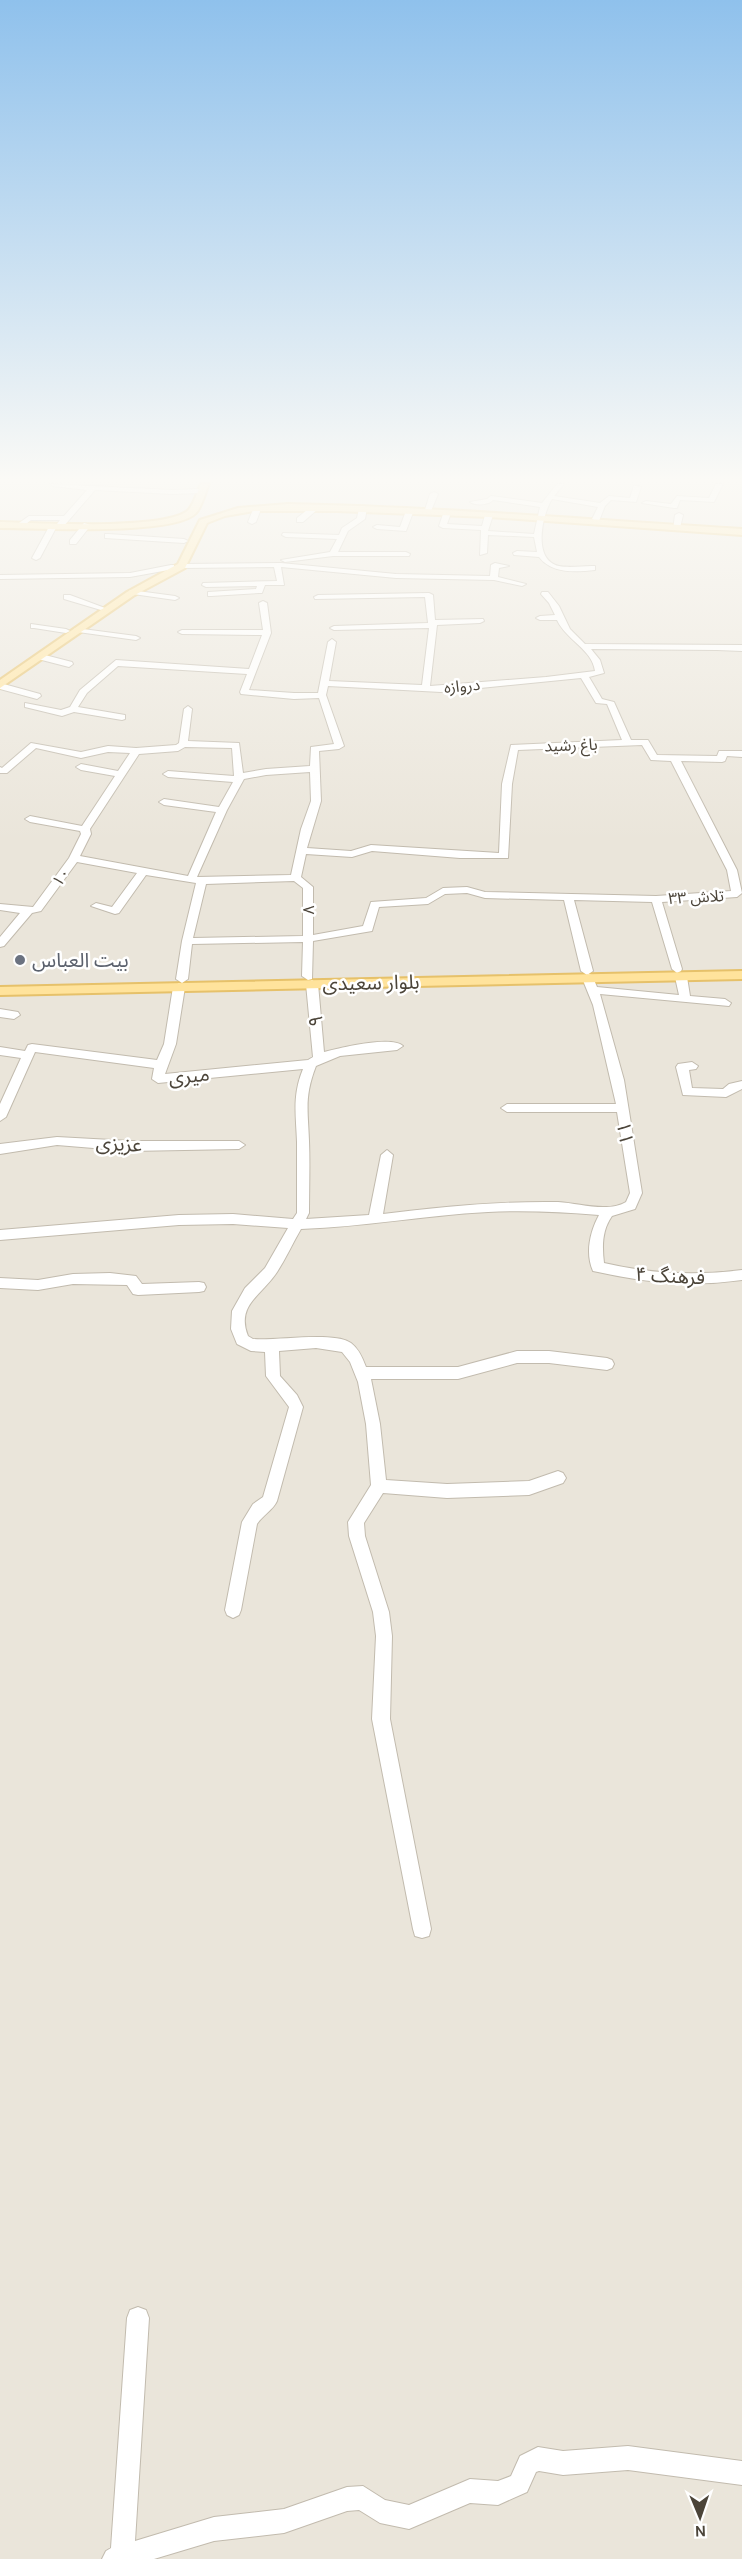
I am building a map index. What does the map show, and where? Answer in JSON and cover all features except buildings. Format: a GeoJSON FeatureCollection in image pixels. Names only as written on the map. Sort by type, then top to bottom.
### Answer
{"type":"FeatureCollection","features":[{"type":"Feature","properties":{"kind":"main road"},"geometry":{"type":"LineString","coordinates":[[0,677],[109,603]]}},
{"type":"Feature","properties":{"kind":"main road"},"geometry":{"type":"LineString","coordinates":[[0,686],[116,603]]}},
{"type":"Feature","properties":{"kind":"main road","name":"بلوار سعیدی"},"geometry":{"type":"LineString","coordinates":[[679,973],[742,968]]}},
{"type":"Feature","properties":{"kind":"main road","name":"بلوار سعیدی"},"geometry":{"type":"LineString","coordinates":[[0,983],[590,980],[632,974],[742,975]]}},
{"type":"Feature","properties":{"kind":"main road","name":"بلوار سعیدی"},"geometry":{"type":"LineString","coordinates":[[0,991],[180,983]]}},
{"type":"Feature","properties":{"kind":"street"},"geometry":{"type":"LineString","coordinates":[[86,603],[100,608]]}},
{"type":"Feature","properties":{"kind":"street"},"geometry":{"type":"LineString","coordinates":[[263,603],[267,633],[244,692],[294,696],[322,695],[332,642]]}},
{"type":"Feature","properties":{"kind":"street"},"geometry":{"type":"LineString","coordinates":[[426,686],[433,624],[430,603]]}},
{"type":"Feature","properties":{"kind":"street"},"geometry":{"type":"LineString","coordinates":[[555,603],[567,631],[582,646],[742,648]]}},
{"type":"Feature","properties":{"kind":"street"},"geometry":{"type":"LineString","coordinates":[[540,618],[560,617]]}},
{"type":"Feature","properties":{"kind":"street"},"geometry":{"type":"LineString","coordinates":[[334,628],[480,621]]}},
{"type":"Feature","properties":{"kind":"street"},"geometry":{"type":"LineString","coordinates":[[34,626],[66,631]]}},
{"type":"Feature","properties":{"kind":"street"},"geometry":{"type":"LineString","coordinates":[[78,630],[136,638]]}},
{"type":"Feature","properties":{"kind":"street"},"geometry":{"type":"LineString","coordinates":[[182,632],[267,633]]}},
{"type":"Feature","properties":{"kind":"street","name":"دروازه"},"geometry":{"type":"LineString","coordinates":[[324,683],[426,686],[441,689],[600,673],[600,664],[582,646]]}},
{"type":"Feature","properties":{"kind":"street"},"geometry":{"type":"LineString","coordinates":[[41,657],[69,664]]}},
{"type":"Feature","properties":{"kind":"street"},"geometry":{"type":"LineString","coordinates":[[73,709],[83,692],[116,663],[143,661],[251,672]]}},
{"type":"Feature","properties":{"kind":"street"},"geometry":{"type":"LineString","coordinates":[[584,675],[599,701],[610,702],[628,742],[645,742],[654,758],[675,759],[679,756],[722,759],[722,753],[742,754]]}},
{"type":"Feature","properties":{"kind":"street"},"geometry":{"type":"LineString","coordinates":[[0,686],[37,696]]}},
{"type":"Feature","properties":{"kind":"street","name":"۸"},"geometry":{"type":"LineString","coordinates":[[310,980],[308,887],[296,878],[306,829],[316,801],[314,749],[339,746],[322,695]]}},
{"type":"Feature","properties":{"kind":"street"},"geometry":{"type":"LineString","coordinates":[[28,705],[63,713],[73,709],[122,717]]}},
{"type":"Feature","properties":{"kind":"street"},"geometry":{"type":"LineString","coordinates":[[183,744],[188,709]]}},
{"type":"Feature","properties":{"kind":"street","name":"باغ رشید"},"geometry":{"type":"LineString","coordinates":[[303,851],[352,854],[371,848],[504,856],[507,797],[514,747],[628,742]]}},
{"type":"Feature","properties":{"kind":"street"},"geometry":{"type":"LineString","coordinates":[[2,770],[34,745],[81,755],[108,749],[136,751],[178,748],[183,744],[236,745],[238,779],[222,810],[197,879],[170,1044],[160,1065]]}},
{"type":"Feature","properties":{"kind":"street"},"geometry":{"type":"LineString","coordinates":[[74,858],[86,834],[85,829],[136,751]]}},
{"type":"Feature","properties":{"kind":"street"},"geometry":{"type":"LineString","coordinates":[[675,759],[732,870],[739,897]]}},
{"type":"Feature","properties":{"kind":"street"},"geometry":{"type":"LineString","coordinates":[[81,767],[121,774]]}},
{"type":"Feature","properties":{"kind":"street"},"geometry":{"type":"LineString","coordinates":[[168,774],[238,779],[266,772],[314,769]]}},
{"type":"Feature","properties":{"kind":"street"},"geometry":{"type":"LineString","coordinates":[[165,802],[222,810]]}},
{"type":"Feature","properties":{"kind":"street"},"geometry":{"type":"LineString","coordinates":[[30,819],[85,829]]}},
{"type":"Feature","properties":{"kind":"street","name":"۱۰"},"geometry":{"type":"LineString","coordinates":[[0,944],[28,911],[38,909],[74,858],[197,879],[296,878]]}},
{"type":"Feature","properties":{"kind":"street"},"geometry":{"type":"LineString","coordinates":[[96,906],[115,911],[143,871]]}},
{"type":"Feature","properties":{"kind":"street","name":"تلاش ۳۳"},"geometry":{"type":"LineString","coordinates":[[308,939],[368,929],[375,904],[428,901],[443,891],[467,890],[485,895],[656,899],[739,897]]}},
{"type":"Feature","properties":{"kind":"street","name":"۱۱"},"geometry":{"type":"LineString","coordinates":[[568,897],[621,1094],[621,1108],[636,1202],[632,1206],[608,1211]]}},
{"type":"Feature","properties":{"kind":"street"},"geometry":{"type":"LineString","coordinates":[[656,899],[685,999]]}},
{"type":"Feature","properties":{"kind":"street"},"geometry":{"type":"LineString","coordinates":[[0,907],[28,911]]}},
{"type":"Feature","properties":{"kind":"street"},"geometry":{"type":"LineString","coordinates":[[187,941],[308,939]]}},
{"type":"Feature","properties":{"kind":"street","name":"۹"},"geometry":{"type":"LineString","coordinates":[[310,980],[315,1061]]}},
{"type":"Feature","properties":{"kind":"street"},"geometry":{"type":"LineString","coordinates":[[590,980],[685,999],[725,1003]]}},
{"type":"Feature","properties":{"kind":"street"},"geometry":{"type":"LineString","coordinates":[[0,1013],[14,1015]]}},
{"type":"Feature","properties":{"kind":"street","name":"میری"},"geometry":{"type":"LineString","coordinates":[[0,1052],[28,1055],[32,1047],[160,1065],[158,1079],[315,1061],[381,1046],[397,1046]]}},
{"type":"Feature","properties":{"kind":"street"},"geometry":{"type":"LineString","coordinates":[[0,1117],[28,1055]]}},
{"type":"Feature","properties":{"kind":"street"},"geometry":{"type":"LineString","coordinates":[[315,1061],[302,1086],[300,1099],[303,1213],[270,1272],[250,1292],[239,1311],[238,1329],[242,1340],[251,1345],[272,1346],[316,1342],[346,1347],[356,1359],[362,1373],[370,1405],[379,1486],[356,1522],[357,1536],[381,1612],[384,1644],[381,1719],[422,1929]]}},
{"type":"Feature","properties":{"kind":"street"},"geometry":{"type":"LineString","coordinates":[[692,1066],[682,1066],[687,1092],[726,1094],[733,1087],[742,1085]]}},
{"type":"Feature","properties":{"kind":"street"},"geometry":{"type":"LineString","coordinates":[[507,1108],[621,1108]]}},
{"type":"Feature","properties":{"kind":"street","name":"عزیزی"},"geometry":{"type":"LineString","coordinates":[[0,1149],[57,1141],[130,1146],[239,1145]]}},
{"type":"Feature","properties":{"kind":"street"},"geometry":{"type":"LineString","coordinates":[[375,1220],[387,1155]]}},
{"type":"Feature","properties":{"kind":"street"},"geometry":{"type":"LineString","coordinates":[[0,1235],[179,1220],[233,1219],[297,1224],[375,1220],[488,1207],[560,1207],[608,1211]]}},
{"type":"Feature","properties":{"kind":"street","name":"فرهنگ ۴"},"geometry":{"type":"LineString","coordinates":[[608,1211],[599,1223],[595,1242],[598,1267],[655,1278],[690,1281],[742,1275]]}},
{"type":"Feature","properties":{"kind":"street"},"geometry":{"type":"LineString","coordinates":[[0,1283],[38,1285],[73,1279],[110,1278],[131,1280],[138,1290],[199,1287]]}},
{"type":"Feature","properties":{"kind":"street"},"geometry":{"type":"LineString","coordinates":[[233,1610],[250,1522],[258,1509],[269,1501],[296,1407],[293,1397],[274,1379],[271,1365],[272,1346]]}},
{"type":"Feature","properties":{"kind":"street"},"geometry":{"type":"LineString","coordinates":[[362,1373],[458,1373],[517,1357],[549,1357],[607,1364]]}},
{"type":"Feature","properties":{"kind":"street"},"geometry":{"type":"LineString","coordinates":[[379,1486],[447,1491],[529,1488],[558,1478]]}},
{"type":"Feature","properties":{"kind":"street"},"geometry":{"type":"LineString","coordinates":[[138,2318],[118,2558],[214,2529],[284,2521],[347,2499],[363,2498],[380,2511],[409,2517],[471,2491],[498,2493],[519,2484],[528,2464],[538,2459],[563,2463],[628,2458],[742,2473]]}},
{"type":"Feature","properties":{"kind":"shaded area"},"geometry":{"type":"Polygon","coordinates":[[[0,603],[742,603],[742,2559],[0,2559],[0,603]]]}},
{"type":"Feature","properties":{"kind":"place","name":"بیت العباس"},"geometry":{"type":"Point","coordinates":[20,960]}}]}
